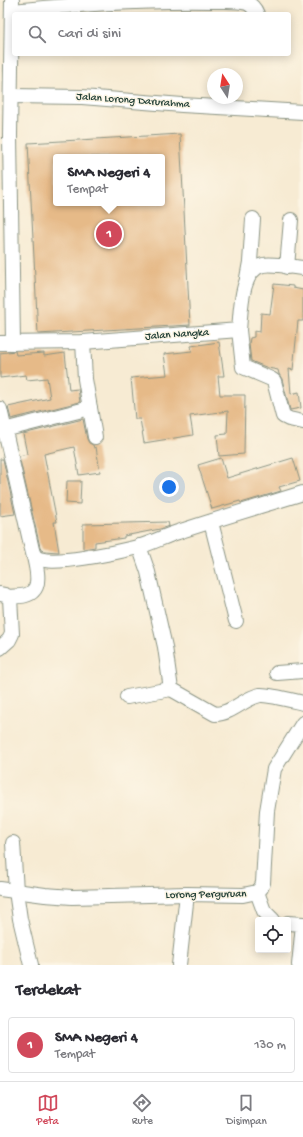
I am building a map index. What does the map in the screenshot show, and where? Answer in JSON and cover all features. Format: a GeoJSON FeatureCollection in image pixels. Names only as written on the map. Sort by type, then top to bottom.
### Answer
{"type":"FeatureCollection","features":[{"type":"Feature","properties":{"kind":"street"},"geometry":{"type":"LineString","coordinates":[[6,343],[5,135],[11,96],[10,57],[12,5],[195,0],[245,3],[253,8],[255,12]]}},
{"type":"Feature","properties":{"kind":"street","name":"Jalan Lorong Darurahma"},"geometry":{"type":"LineString","coordinates":[[11,96],[82,97],[182,105],[303,112]]}},
{"type":"Feature","properties":{"kind":"street"},"geometry":{"type":"LineString","coordinates":[[254,219],[250,262],[243,292],[238,330],[243,366],[246,369],[265,375],[271,379],[274,382],[283,416],[303,422]]}},
{"type":"Feature","properties":{"kind":"street"},"geometry":{"type":"LineString","coordinates":[[287,267],[291,220]]}},
{"type":"Feature","properties":{"kind":"street"},"geometry":{"type":"LineString","coordinates":[[247,278],[255,268],[262,265],[303,268]]}},
{"type":"Feature","properties":{"kind":"street","name":"Jalan Nangka"},"geometry":{"type":"LineString","coordinates":[[6,343],[82,342],[238,330]]}},
{"type":"Feature","properties":{"kind":"street"},"geometry":{"type":"LineString","coordinates":[[82,342],[85,379],[95,437]]}},
{"type":"Feature","properties":{"kind":"street"},"geometry":{"type":"LineString","coordinates":[[2,431],[90,408]]}},
{"type":"Feature","properties":{"kind":"street"},"geometry":{"type":"LineString","coordinates":[[0,409],[2,431],[35,556],[37,575],[37,584],[34,591],[28,594],[4,596],[12,634],[9,640],[0,648]]}},
{"type":"Feature","properties":{"kind":"street"},"geometry":{"type":"LineString","coordinates":[[35,556],[39,559],[46,560],[76,559],[102,555],[139,546],[177,532],[303,493]]}},
{"type":"Feature","properties":{"kind":"street"},"geometry":{"type":"LineString","coordinates":[[211,522],[236,621]]}},
{"type":"Feature","properties":{"kind":"street"},"geometry":{"type":"LineString","coordinates":[[139,546],[148,572],[165,647],[171,689]]}},
{"type":"Feature","properties":{"kind":"street"},"geometry":{"type":"LineString","coordinates":[[277,673],[303,671]]}},
{"type":"Feature","properties":{"kind":"street"},"geometry":{"type":"LineString","coordinates":[[127,697],[171,689],[214,714],[224,713],[251,698],[260,695],[303,703]]}},
{"type":"Feature","properties":{"kind":"street","name":"Lorong Perguruan"},"geometry":{"type":"LineString","coordinates":[[0,889],[72,897],[186,894],[243,895],[257,892],[263,883],[267,810],[274,770],[303,723]]}},
{"type":"Feature","properties":{"kind":"street"},"geometry":{"type":"LineString","coordinates":[[13,843],[16,891],[20,919],[31,965]]}},
{"type":"Feature","properties":{"kind":"street"},"geometry":{"type":"LineString","coordinates":[[257,892],[264,911],[270,917]]}},
{"type":"Feature","properties":{"kind":"street"},"geometry":{"type":"LineString","coordinates":[[179,965],[186,894]]}},
{"type":"Feature","properties":{"kind":"street"},"geometry":{"type":"LineString","coordinates":[[291,923],[303,924],[299,965]]}},
{"type":"Feature","properties":{"kind":"building"},"geometry":{"type":"Polygon","coordinates":[[[180,134],[190,325],[38,334],[28,143],[180,134]]]}},
{"type":"Feature","properties":{"kind":"building"},"geometry":{"type":"Polygon","coordinates":[[[274,284],[293,286],[293,288],[303,290],[303,321],[298,321],[293,370],[289,369],[291,394],[299,392],[301,408],[290,410],[282,379],[278,370],[268,368],[251,361],[249,344],[250,338],[254,337],[254,331],[260,332],[261,313],[270,314],[274,284]]]}},
{"type":"Feature","properties":{"kind":"building"},"geometry":{"type":"Polygon","coordinates":[[[219,342],[224,376],[218,376],[220,395],[245,395],[244,454],[219,456],[217,435],[227,434],[228,411],[190,416],[193,435],[144,443],[140,419],[135,419],[131,378],[167,375],[164,354],[192,351],[191,346],[219,342]]]}},
{"type":"Feature","properties":{"kind":"building"},"geometry":{"type":"Polygon","coordinates":[[[15,351],[16,355],[44,353],[44,356],[65,353],[69,390],[78,389],[80,402],[11,419],[8,407],[50,398],[47,378],[27,380],[26,375],[0,378],[0,353],[15,351]]]}},
{"type":"Feature","properties":{"kind":"building"},"geometry":{"type":"Polygon","coordinates":[[[83,419],[87,439],[94,448],[96,447],[100,472],[79,475],[74,447],[44,454],[57,522],[54,522],[59,552],[44,551],[41,550],[40,547],[19,456],[27,454],[23,434],[83,419]]]}},
{"type":"Feature","properties":{"kind":"building"},"geometry":{"type":"Polygon","coordinates":[[[221,458],[227,478],[293,458],[300,481],[279,487],[281,491],[241,503],[240,501],[212,509],[198,465],[221,458]]]}},
{"type":"Feature","properties":{"kind":"building"},"geometry":{"type":"Polygon","coordinates":[[[0,459],[3,459],[15,514],[0,516],[0,459]]]}},
{"type":"Feature","properties":{"kind":"building"},"geometry":{"type":"Polygon","coordinates":[[[67,481],[81,481],[80,504],[66,503],[67,481]]]}},
{"type":"Feature","properties":{"kind":"building"},"geometry":{"type":"Polygon","coordinates":[[[168,522],[169,526],[160,529],[124,536],[124,538],[95,542],[95,547],[83,549],[83,524],[168,522]]]}},
{"type":"Feature","properties":{"kind":"place","name":"SMA Negeri 4"},"geometry":{"type":"Point","coordinates":[109,234]}}]}
